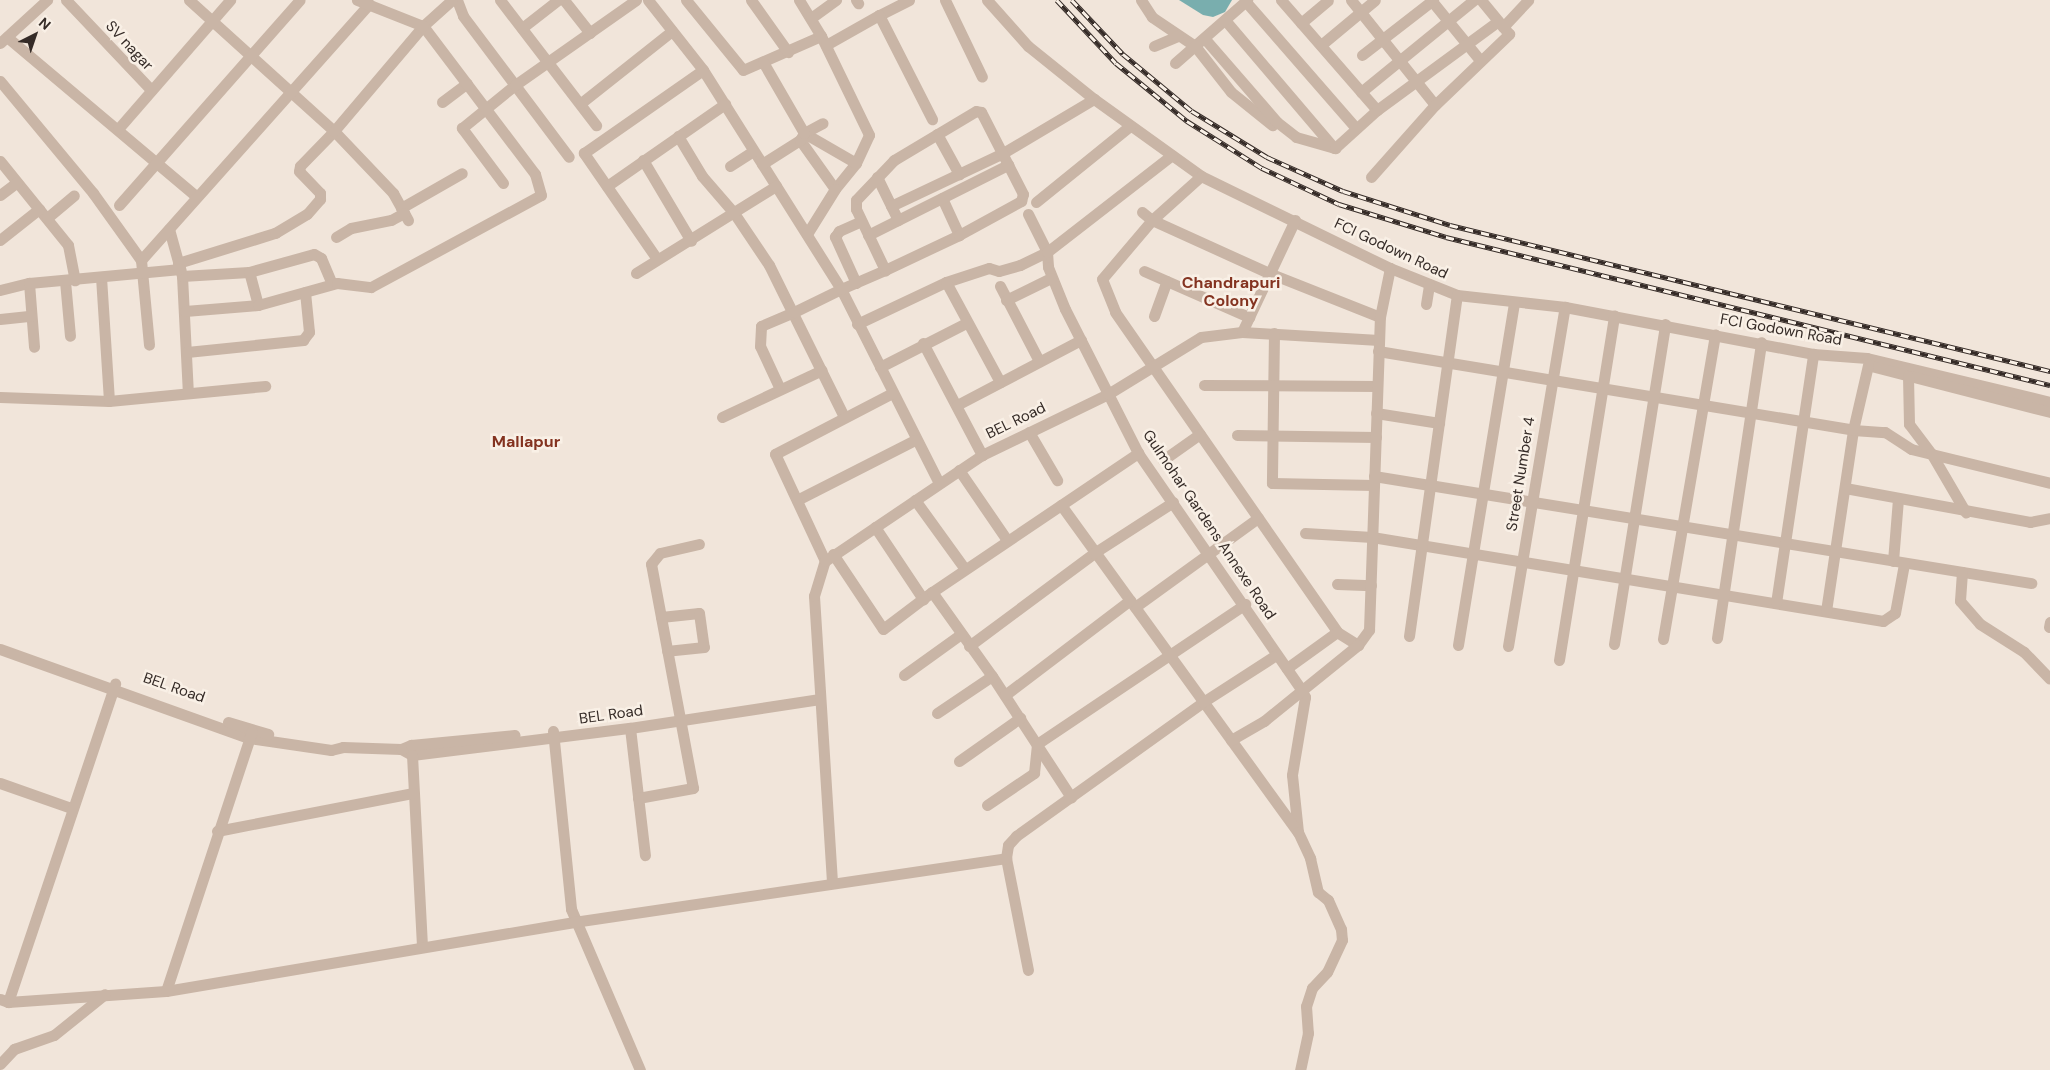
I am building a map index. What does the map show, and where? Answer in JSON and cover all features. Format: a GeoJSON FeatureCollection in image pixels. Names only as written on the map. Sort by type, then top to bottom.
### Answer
{"type":"FeatureCollection","features":[{"type":"Feature","properties":{"kind":"street"},"geometry":{"type":"LineString","coordinates":[[47,0],[3,40],[118,129],[197,197]]}},
{"type":"Feature","properties":{"kind":"street","name":"SV nagar"},"geometry":{"type":"LineString","coordinates":[[66,0],[151,90]]}},
{"type":"Feature","properties":{"kind":"street"},"geometry":{"type":"LineString","coordinates":[[189,0],[211,22],[251,55],[334,131],[387,185],[404,214]]}},
{"type":"Feature","properties":{"kind":"street"},"geometry":{"type":"LineString","coordinates":[[118,129],[230,0]]}},
{"type":"Feature","properties":{"kind":"street"},"geometry":{"type":"LineString","coordinates":[[119,204],[300,0]]}},
{"type":"Feature","properties":{"kind":"street"},"geometry":{"type":"LineString","coordinates":[[185,311],[258,304],[332,284],[370,287],[541,196],[535,174],[488,109],[423,26],[357,0]]}},
{"type":"Feature","properties":{"kind":"street"},"geometry":{"type":"LineString","coordinates":[[180,269],[274,234],[307,214],[320,199],[320,193],[299,171],[300,166],[334,131],[423,26],[452,0]]}},
{"type":"Feature","properties":{"kind":"street"},"geometry":{"type":"LineString","coordinates":[[458,0],[463,16],[569,157]]}},
{"type":"Feature","properties":{"kind":"street"},"geometry":{"type":"LineString","coordinates":[[500,0],[581,103],[596,125]]}},
{"type":"Feature","properties":{"kind":"street"},"geometry":{"type":"LineString","coordinates":[[522,28],[558,0]]}},
{"type":"Feature","properties":{"kind":"street"},"geometry":{"type":"LineString","coordinates":[[564,0],[590,33]]}},
{"type":"Feature","properties":{"kind":"street"},"geometry":{"type":"LineString","coordinates":[[503,184],[462,128],[488,109],[515,85],[636,0]]}},
{"type":"Feature","properties":{"kind":"street"},"geometry":{"type":"LineString","coordinates":[[648,0],[703,70],[841,289],[915,440],[939,483]]}},
{"type":"Feature","properties":{"kind":"street"},"geometry":{"type":"LineString","coordinates":[[686,0],[740,68],[748,69],[823,40],[909,0]]}},
{"type":"Feature","properties":{"kind":"street"},"geometry":{"type":"LineString","coordinates":[[751,0],[788,52]]}},
{"type":"Feature","properties":{"kind":"street"},"geometry":{"type":"LineString","coordinates":[[799,0],[823,40],[869,135],[856,163],[835,189],[807,234]]}},
{"type":"Feature","properties":{"kind":"street"},"geometry":{"type":"LineString","coordinates":[[811,18],[836,0]]}},
{"type":"Feature","properties":{"kind":"street"},"geometry":{"type":"LineString","coordinates":[[945,0],[982,77]]}},
{"type":"Feature","properties":{"kind":"street","name":"FCI Godown Road"},"geometry":{"type":"LineString","coordinates":[[987,0],[1028,46],[1094,99],[1201,176],[1295,220],[1390,268],[1457,296],[1514,304],[1565,307],[1761,342],[1813,354],[1884,362],[2050,402]]}},
{"type":"Feature","properties":{"kind":"street"},"geometry":{"type":"LineString","coordinates":[[1141,0],[1152,17],[1195,46],[1231,92],[1272,125]]}},
{"type":"Feature","properties":{"kind":"street"},"geometry":{"type":"LineString","coordinates":[[1281,0],[1377,110]]}},
{"type":"Feature","properties":{"kind":"street"},"geometry":{"type":"LineString","coordinates":[[1301,23],[1328,0]]}},
{"type":"Feature","properties":{"kind":"street"},"geometry":{"type":"LineString","coordinates":[[1351,0],[1436,105]]}},
{"type":"Feature","properties":{"kind":"street"},"geometry":{"type":"LineString","coordinates":[[1321,45],[1375,0]]}},
{"type":"Feature","properties":{"kind":"street"},"geometry":{"type":"LineString","coordinates":[[1362,55],[1432,0],[1480,60]]}},
{"type":"Feature","properties":{"kind":"street"},"geometry":{"type":"LineString","coordinates":[[1361,92],[1474,0]]}},
{"type":"Feature","properties":{"kind":"street"},"geometry":{"type":"LineString","coordinates":[[1371,177],[1436,105],[1480,60],[1509,34],[1481,0]]}},
{"type":"Feature","properties":{"kind":"street"},"geometry":{"type":"LineString","coordinates":[[1335,148],[1377,110],[1417,80],[1501,24],[1528,0]]}},
{"type":"Feature","properties":{"kind":"street"},"geometry":{"type":"LineString","coordinates":[[1176,64],[1246,1],[1356,128]]}},
{"type":"Feature","properties":{"kind":"street"},"geometry":{"type":"LineString","coordinates":[[141,260],[369,4]]}},
{"type":"Feature","properties":{"kind":"street"},"geometry":{"type":"LineString","coordinates":[[879,15],[932,120]]}},
{"type":"Feature","properties":{"kind":"street"},"geometry":{"type":"LineString","coordinates":[[1224,20],[1335,148]]}},
{"type":"Feature","properties":{"kind":"street"},"geometry":{"type":"LineString","coordinates":[[581,103],[672,31]]}},
{"type":"Feature","properties":{"kind":"street"},"geometry":{"type":"LineString","coordinates":[[1154,46],[1178,36]]}},
{"type":"Feature","properties":{"kind":"street"},"geometry":{"type":"LineString","coordinates":[[1205,39],[1277,122],[1296,137],[1335,148]]}},
{"type":"Feature","properties":{"kind":"street"},"geometry":{"type":"LineString","coordinates":[[763,62],[802,136],[835,189]]}},
{"type":"Feature","properties":{"kind":"street"},"geometry":{"type":"LineString","coordinates":[[658,259],[584,153],[703,70]]}},
{"type":"Feature","properties":{"kind":"street"},"geometry":{"type":"LineString","coordinates":[[0,81],[93,193],[141,260],[149,345]]}},
{"type":"Feature","properties":{"kind":"street"},"geometry":{"type":"LineString","coordinates":[[442,102],[467,83]]}},
{"type":"Feature","properties":{"kind":"street"},"geometry":{"type":"LineString","coordinates":[[891,206],[1003,153],[1094,99]]}},
{"type":"Feature","properties":{"kind":"street"},"geometry":{"type":"LineString","coordinates":[[607,186],[724,104]]}},
{"type":"Feature","properties":{"kind":"street"},"geometry":{"type":"LineString","coordinates":[[780,389],[760,346],[758,330],[761,326],[794,312],[841,289],[885,270],[959,235],[1021,201],[1023,194],[981,112],[976,111],[894,160],[856,200],[860,221],[885,270]]}},
{"type":"Feature","properties":{"kind":"street"},"geometry":{"type":"LineString","coordinates":[[762,164],[823,123]]}},
{"type":"Feature","properties":{"kind":"street"},"geometry":{"type":"LineString","coordinates":[[1036,202],[1130,126]]}},
{"type":"Feature","properties":{"kind":"street"},"geometry":{"type":"LineString","coordinates":[[937,134],[958,174]]}},
{"type":"Feature","properties":{"kind":"street"},"geometry":{"type":"LineString","coordinates":[[678,136],[702,176],[734,213],[769,265],[794,312],[844,417]]}},
{"type":"Feature","properties":{"kind":"street"},"geometry":{"type":"LineString","coordinates":[[802,136],[856,163]]}},
{"type":"Feature","properties":{"kind":"street"},"geometry":{"type":"LineString","coordinates":[[730,166],[754,151]]}},
{"type":"Feature","properties":{"kind":"street"},"geometry":{"type":"LineString","coordinates":[[857,324],[946,282],[989,268],[999,271],[1020,265],[1047,252],[1172,155]]}},
{"type":"Feature","properties":{"kind":"street"},"geometry":{"type":"LineString","coordinates":[[643,160],[691,241]]}},
{"type":"Feature","properties":{"kind":"street"},"geometry":{"type":"LineString","coordinates":[[0,161],[68,245],[70,336]]}},
{"type":"Feature","properties":{"kind":"street"},"geometry":{"type":"LineString","coordinates":[[868,235],[1008,165]]}},
{"type":"Feature","properties":{"kind":"street"},"geometry":{"type":"LineString","coordinates":[[336,238],[351,228],[391,220],[404,214],[462,173]]}},
{"type":"Feature","properties":{"kind":"street"},"geometry":{"type":"LineString","coordinates":[[1201,176],[1152,220],[1102,279],[1115,312],[1337,632],[1358,645]]}},
{"type":"Feature","properties":{"kind":"street"},"geometry":{"type":"LineString","coordinates":[[877,177],[898,220]]}},
{"type":"Feature","properties":{"kind":"street"},"geometry":{"type":"LineString","coordinates":[[0,195],[17,182]]}},
{"type":"Feature","properties":{"kind":"street"},"geometry":{"type":"LineString","coordinates":[[636,273],[691,241],[776,186]]}},
{"type":"Feature","properties":{"kind":"street"},"geometry":{"type":"LineString","coordinates":[[47,218],[74,195]]}},
{"type":"Feature","properties":{"kind":"street"},"geometry":{"type":"LineString","coordinates":[[942,198],[959,235]]}},
{"type":"Feature","properties":{"kind":"street"},"geometry":{"type":"LineString","coordinates":[[0,240],[39,209]]}},
{"type":"Feature","properties":{"kind":"street"},"geometry":{"type":"LineString","coordinates":[[1142,212],[1152,220],[1269,273],[1380,317]]}},
{"type":"Feature","properties":{"kind":"street","name":"Gulmohar Gardens Annexe Road"},"geometry":{"type":"LineString","coordinates":[[1028,214],[1047,252],[1051,278],[1138,453],[1275,647],[1276,655],[1301,689]]}},
{"type":"Feature","properties":{"kind":"street"},"geometry":{"type":"LineString","coordinates":[[1242,332],[1295,220]]}},
{"type":"Feature","properties":{"kind":"street"},"geometry":{"type":"LineString","coordinates":[[856,283],[835,237],[839,230],[860,221]]}},
{"type":"Feature","properties":{"kind":"street"},"geometry":{"type":"LineString","coordinates":[[169,229],[180,269],[185,311],[188,393]]}},
{"type":"Feature","properties":{"kind":"street"},"geometry":{"type":"LineString","coordinates":[[0,290],[29,283],[70,281],[180,269],[249,272],[314,254],[321,258],[332,284]]}},
{"type":"Feature","properties":{"kind":"street"},"geometry":{"type":"LineString","coordinates":[[1231,740],[1264,721],[1301,689],[1358,645],[1369,630],[1380,317],[1390,268]]}},
{"type":"Feature","properties":{"kind":"street"},"geometry":{"type":"LineString","coordinates":[[1144,271],[1249,317]]}},
{"type":"Feature","properties":{"kind":"street"},"geometry":{"type":"LineString","coordinates":[[249,272],[258,304]]}},
{"type":"Feature","properties":{"kind":"street"},"geometry":{"type":"LineString","coordinates":[[101,277],[109,401]]}},
{"type":"Feature","properties":{"kind":"street"},"geometry":{"type":"LineString","coordinates":[[1006,300],[1051,278]]}},
{"type":"Feature","properties":{"kind":"street"},"geometry":{"type":"LineString","coordinates":[[1154,316],[1167,281]]}},
{"type":"Feature","properties":{"kind":"street"},"geometry":{"type":"LineString","coordinates":[[946,282],[966,323],[1000,382]]}},
{"type":"Feature","properties":{"kind":"street"},"geometry":{"type":"LineString","coordinates":[[29,283],[34,347]]}},
{"type":"Feature","properties":{"kind":"street"},"geometry":{"type":"LineString","coordinates":[[1426,304],[1429,284]]}},
{"type":"Feature","properties":{"kind":"street"},"geometry":{"type":"LineString","coordinates":[[1000,286],[1039,361]]}},
{"type":"Feature","properties":{"kind":"street"},"geometry":{"type":"LineString","coordinates":[[187,352],[303,340],[308,332],[305,292]]}},
{"type":"Feature","properties":{"kind":"street"},"geometry":{"type":"LineString","coordinates":[[1409,636],[1457,296]]}},
{"type":"Feature","properties":{"kind":"street"},"geometry":{"type":"LineString","coordinates":[[1458,644],[1500,372],[1514,304]]}},
{"type":"Feature","properties":{"kind":"street","name":"Street Number 4"},"geometry":{"type":"LineString","coordinates":[[1508,646],[1551,380],[1565,307]]}},
{"type":"Feature","properties":{"kind":"street"},"geometry":{"type":"LineString","coordinates":[[1559,660],[1600,388],[1614,315]]}},
{"type":"Feature","properties":{"kind":"street"},"geometry":{"type":"LineString","coordinates":[[0,319],[31,316]]}},
{"type":"Feature","properties":{"kind":"street"},"geometry":{"type":"LineString","coordinates":[[880,367],[923,343],[966,323]]}},
{"type":"Feature","properties":{"kind":"street"},"geometry":{"type":"LineString","coordinates":[[1614,644],[1651,396],[1665,324]]}},
{"type":"Feature","properties":{"kind":"street","name":"BEL Road"},"geometry":{"type":"LineString","coordinates":[[829,558],[982,455],[1108,394],[1200,337],[1242,332],[1274,333],[1379,346],[1500,372],[1853,430],[1885,432],[1911,449],[2050,483]]}},
{"type":"Feature","properties":{"kind":"street"},"geometry":{"type":"LineString","coordinates":[[1274,333],[1271,480],[1274,485],[1374,481],[1431,484],[1633,519],[1732,533],[1899,562],[2031,582]]}},
{"type":"Feature","properties":{"kind":"street"},"geometry":{"type":"LineString","coordinates":[[1663,639],[1715,334]]}},
{"type":"Feature","properties":{"kind":"street"},"geometry":{"type":"LineString","coordinates":[[957,405],[1081,340]]}},
{"type":"Feature","properties":{"kind":"street"},"geometry":{"type":"LineString","coordinates":[[1717,638],[1761,342]]}},
{"type":"Feature","properties":{"kind":"street"},"geometry":{"type":"LineString","coordinates":[[923,343],[982,455]]}},
{"type":"Feature","properties":{"kind":"street"},"geometry":{"type":"LineString","coordinates":[[1776,603],[1813,354]]}},
{"type":"Feature","properties":{"kind":"street","name":"FCI Godown Road"},"geometry":{"type":"LineString","coordinates":[[1854,358],[1868,365],[2050,412]]}},
{"type":"Feature","properties":{"kind":"street"},"geometry":{"type":"LineString","coordinates":[[1826,611],[1853,430],[1868,365]]}},
{"type":"Feature","properties":{"kind":"street"},"geometry":{"type":"LineString","coordinates":[[722,417],[822,370]]}},
{"type":"Feature","properties":{"kind":"street"},"geometry":{"type":"LineString","coordinates":[[1908,376],[1909,424],[1931,453],[1966,513]]}},
{"type":"Feature","properties":{"kind":"street"},"geometry":{"type":"LineString","coordinates":[[1204,385],[1273,383],[1377,386]]}},
{"type":"Feature","properties":{"kind":"street"},"geometry":{"type":"LineString","coordinates":[[0,396],[109,401],[265,386]]}},
{"type":"Feature","properties":{"kind":"street"},"geometry":{"type":"LineString","coordinates":[[892,393],[775,454],[797,500],[829,558],[883,629],[1007,540],[1138,453]]}},
{"type":"Feature","properties":{"kind":"street"},"geometry":{"type":"LineString","coordinates":[[1376,412],[1439,423]]}},
{"type":"Feature","properties":{"kind":"street"},"geometry":{"type":"LineString","coordinates":[[1029,432],[1057,480]]}},
{"type":"Feature","properties":{"kind":"street"},"geometry":{"type":"LineString","coordinates":[[1163,460],[1200,434]]}},
{"type":"Feature","properties":{"kind":"street"},"geometry":{"type":"LineString","coordinates":[[1237,434],[1376,437]]}},
{"type":"Feature","properties":{"kind":"street"},"geometry":{"type":"LineString","coordinates":[[797,500],[915,440]]}},
{"type":"Feature","properties":{"kind":"street"},"geometry":{"type":"LineString","coordinates":[[959,470],[1007,540]]}},
{"type":"Feature","properties":{"kind":"street"},"geometry":{"type":"LineString","coordinates":[[1845,488],[1966,513],[2030,522],[2050,518]]}},
{"type":"Feature","properties":{"kind":"street"},"geometry":{"type":"LineString","coordinates":[[1305,533],[1372,537],[1883,621],[1890,619],[1898,602],[1898,499]]}},
{"type":"Feature","properties":{"kind":"street"},"geometry":{"type":"LineString","coordinates":[[914,500],[965,569]]}},
{"type":"Feature","properties":{"kind":"street"},"geometry":{"type":"LineString","coordinates":[[969,646],[1094,553],[1173,502]]}},
{"type":"Feature","properties":{"kind":"street"},"geometry":{"type":"LineString","coordinates":[[1061,505],[1298,832],[1310,858],[1318,892],[1328,900],[1342,940],[1326,972],[1312,988],[1306,1006],[1308,1033],[1300,1070]]}},
{"type":"Feature","properties":{"kind":"street"},"geometry":{"type":"LineString","coordinates":[[1005,695],[1258,518]]}},
{"type":"Feature","properties":{"kind":"street"},"geometry":{"type":"LineString","coordinates":[[875,527],[992,676],[1070,797]]}},
{"type":"Feature","properties":{"kind":"street"},"geometry":{"type":"LineString","coordinates":[[638,798],[693,788],[651,564],[660,553],[699,544]]}},
{"type":"Feature","properties":{"kind":"street"},"geometry":{"type":"LineString","coordinates":[[829,558],[814,596],[832,882]]}},
{"type":"Feature","properties":{"kind":"street"},"geometry":{"type":"LineString","coordinates":[[1962,572],[1960,600],[1980,624],[2024,652],[2050,679]]}},
{"type":"Feature","properties":{"kind":"street"},"geometry":{"type":"LineString","coordinates":[[1337,584],[1371,585]]}},
{"type":"Feature","properties":{"kind":"street"},"geometry":{"type":"LineString","coordinates":[[1034,773],[1037,744],[1245,604]]}},
{"type":"Feature","properties":{"kind":"street"},"geometry":{"type":"LineString","coordinates":[[661,617],[699,613],[704,647],[667,650]]}},
{"type":"Feature","properties":{"kind":"street"},"geometry":{"type":"LineString","coordinates":[[1287,668],[1337,632]]}},
{"type":"Feature","properties":{"kind":"street"},"geometry":{"type":"LineString","coordinates":[[904,675],[960,634]]}},
{"type":"Feature","properties":{"kind":"street","name":"BEL Road"},"geometry":{"type":"LineString","coordinates":[[0,642],[114,687]]}},
{"type":"Feature","properties":{"kind":"street","name":"BEL Road"},"geometry":{"type":"LineString","coordinates":[[0,649],[251,734],[343,747],[401,749],[411,745],[630,728],[680,717]]}},
{"type":"Feature","properties":{"kind":"street"},"geometry":{"type":"LineString","coordinates":[[1028,970],[1006,858],[1008,846],[1016,836],[1203,702],[1276,655]]}},
{"type":"Feature","properties":{"kind":"street"},"geometry":{"type":"LineString","coordinates":[[937,713],[992,676]]}},
{"type":"Feature","properties":{"kind":"street"},"geometry":{"type":"LineString","coordinates":[[114,687],[4,1001],[166,991],[574,922],[832,882],[1006,858]]}},
{"type":"Feature","properties":{"kind":"street"},"geometry":{"type":"LineString","coordinates":[[1298,832],[1292,775],[1305,697],[1301,689]]}},
{"type":"Feature","properties":{"kind":"street","name":"BEL Road"},"geometry":{"type":"LineString","coordinates":[[401,749],[412,755],[819,696]]}},
{"type":"Feature","properties":{"kind":"street"},"geometry":{"type":"LineString","coordinates":[[959,762],[1020,718]]}},
{"type":"Feature","properties":{"kind":"street"},"geometry":{"type":"LineString","coordinates":[[630,728],[645,855]]}},
{"type":"Feature","properties":{"kind":"street"},"geometry":{"type":"LineString","coordinates":[[166,991],[217,831],[251,734]]}},
{"type":"Feature","properties":{"kind":"street"},"geometry":{"type":"LineString","coordinates":[[553,734],[574,922],[585,938],[640,1070]]}},
{"type":"Feature","properties":{"kind":"street"},"geometry":{"type":"LineString","coordinates":[[412,755],[422,947]]}},
{"type":"Feature","properties":{"kind":"street"},"geometry":{"type":"LineString","coordinates":[[987,805],[1049,762]]}},
{"type":"Feature","properties":{"kind":"street"},"geometry":{"type":"LineString","coordinates":[[0,783],[71,808]]}},
{"type":"Feature","properties":{"kind":"street"},"geometry":{"type":"LineString","coordinates":[[217,831],[413,793]]}},
{"type":"Feature","properties":{"kind":"street"},"geometry":{"type":"LineString","coordinates":[[0,1064],[14,1049],[54,1035],[105,994]]}},
{"type":"Feature","properties":{"kind":"water"},"geometry":{"type":"Polygon","coordinates":[[[1179,0],[1232,0],[1225,12],[1213,17],[1203,15],[1179,0]]]}},
{"type":"Feature","properties":{"kind":"railway"},"geometry":{"type":"LineString","coordinates":[[1057,0],[1116,63],[1187,121],[1262,168],[1339,204],[1446,237],[2050,385]]}},
{"type":"Feature","properties":{"kind":"railway"},"geometry":{"type":"LineString","coordinates":[[1072,0],[1123,54],[1192,111],[1267,157],[1343,191],[1450,225],[2050,371]]}},
{"type":"Feature","properties":{"kind":"district","name":"Chandrapuri Colony"},"geometry":{"type":"Point","coordinates":[1231,292]}},
{"type":"Feature","properties":{"kind":"district","name":"Mallapur"},"geometry":{"type":"Point","coordinates":[526,442]}}]}
